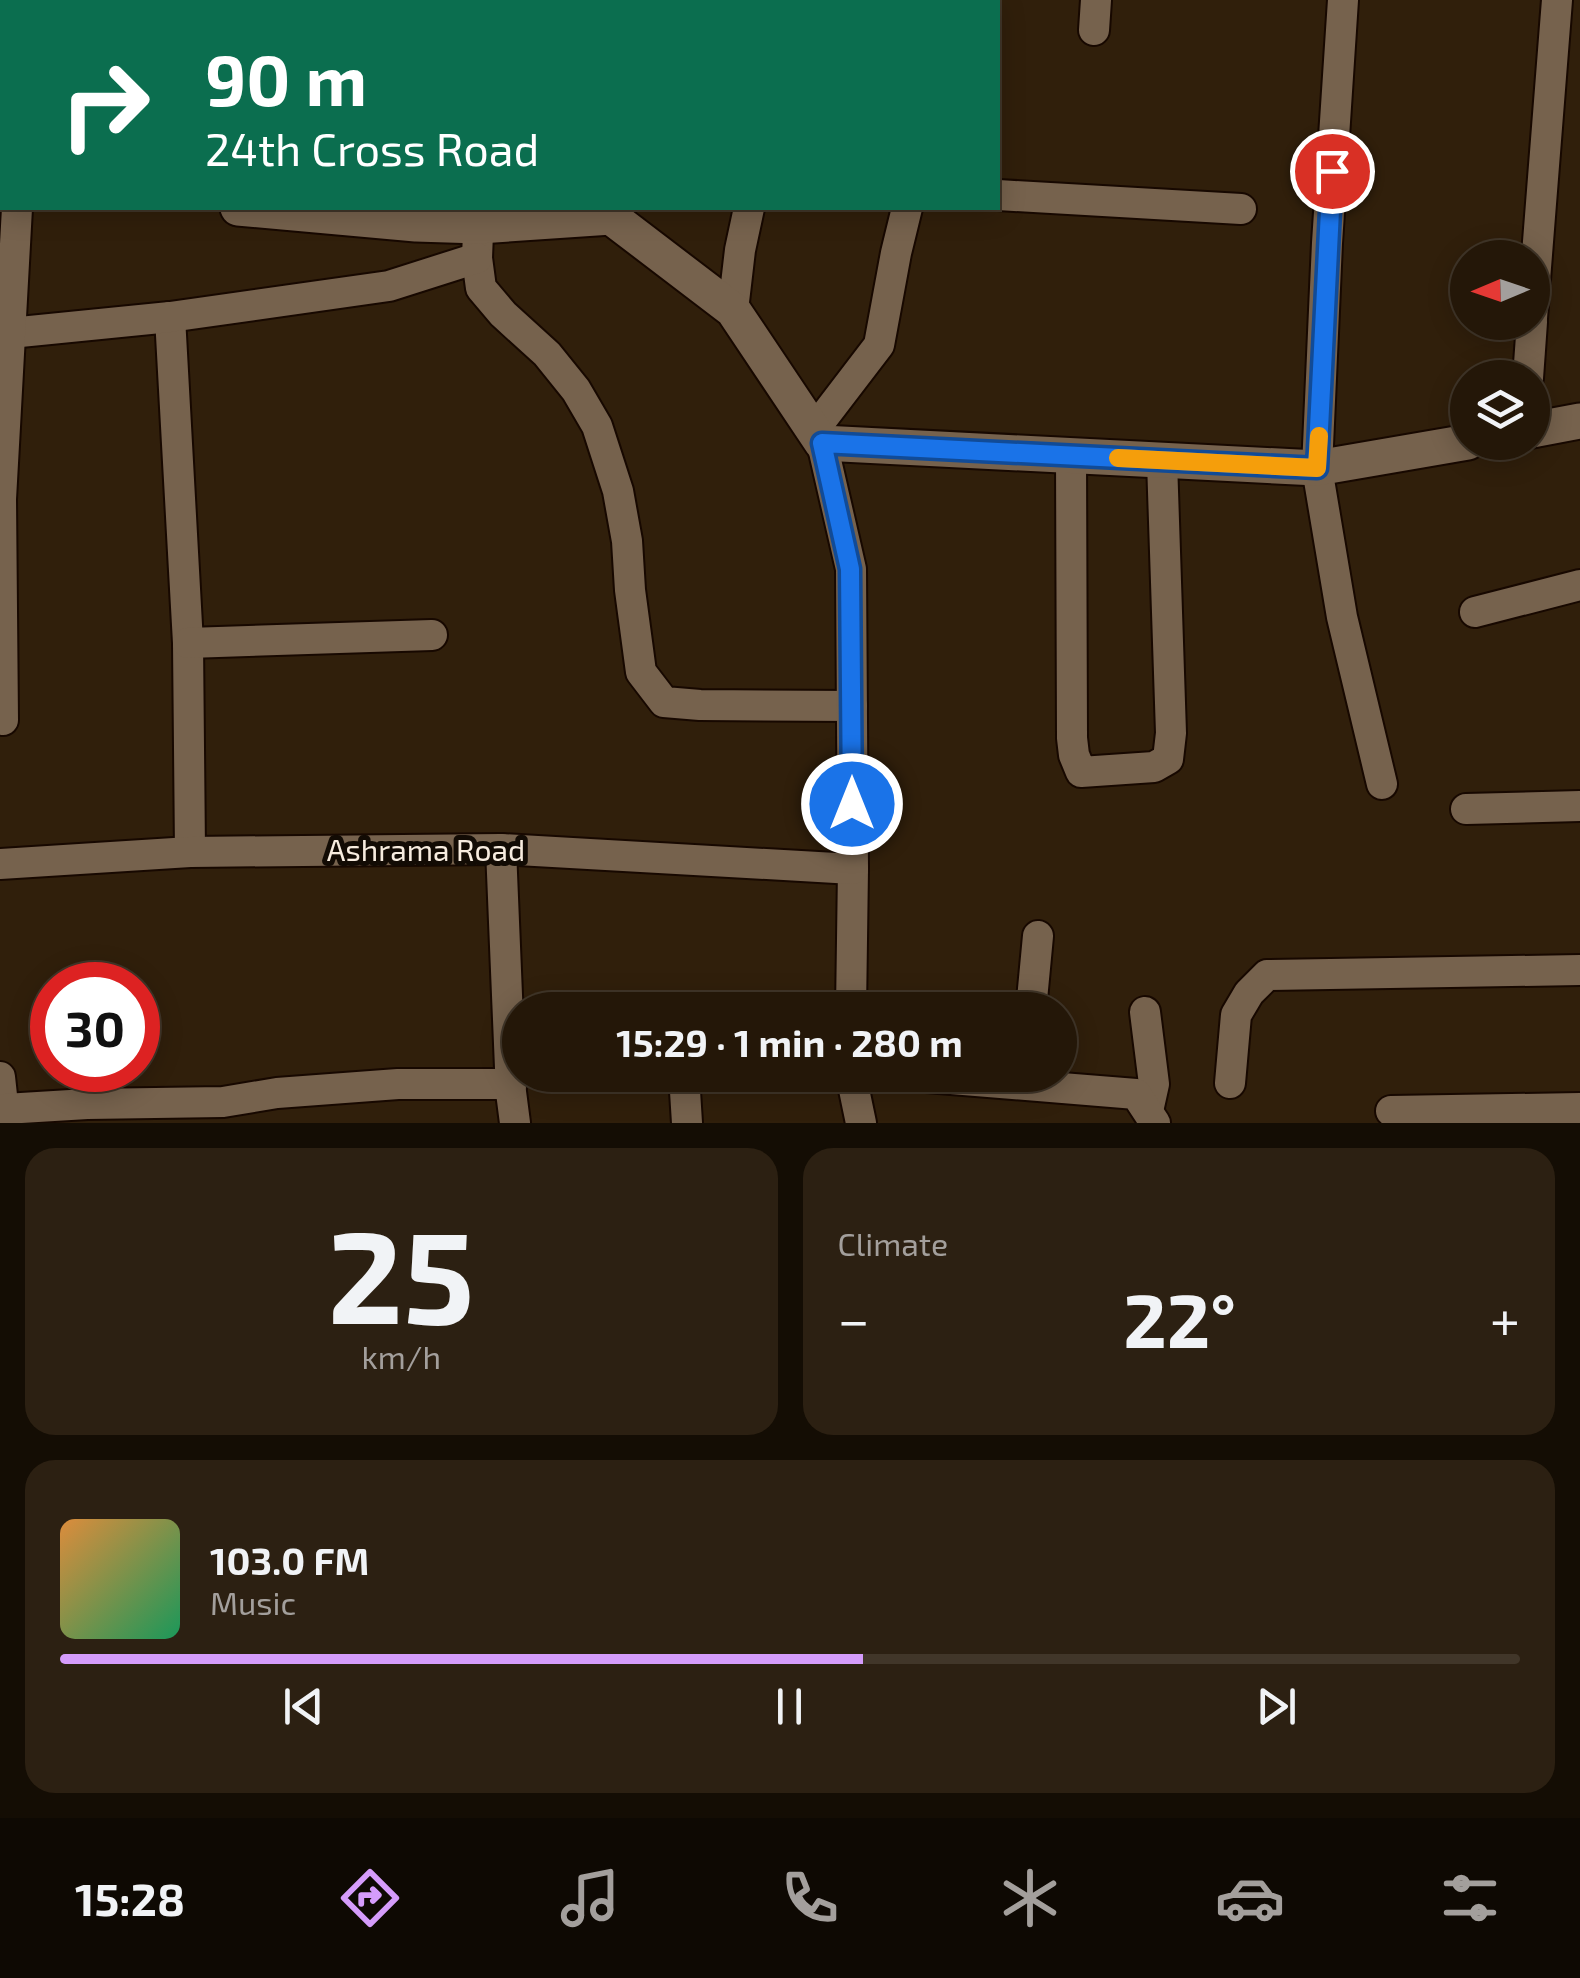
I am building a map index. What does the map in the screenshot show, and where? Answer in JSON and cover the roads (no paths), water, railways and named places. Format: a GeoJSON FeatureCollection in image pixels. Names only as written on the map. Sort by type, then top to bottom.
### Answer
{"type":"FeatureCollection","features":[{"type":"Feature","properties":{"kind":"street"},"geometry":{"type":"LineString","coordinates":[[1343,0],[1317,468],[1342,617],[1382,784]]}},
{"type":"Feature","properties":{"kind":"street"},"geometry":{"type":"LineString","coordinates":[[1538,240],[1558,0]]}},
{"type":"Feature","properties":{"kind":"street"},"geometry":{"type":"LineString","coordinates":[[1000,195],[1241,209]]}},
{"type":"Feature","properties":{"kind":"street"},"geometry":{"type":"LineString","coordinates":[[3,720],[1,499],[5,332],[17,210]]}},
{"type":"Feature","properties":{"kind":"street"},"geometry":{"type":"LineString","coordinates":[[266,210],[478,230],[611,217],[734,310],[818,437],[850,569],[850,992]]}},
{"type":"Feature","properties":{"kind":"street"},"geometry":{"type":"LineString","coordinates":[[734,310],[749,210]]}},
{"type":"Feature","properties":{"kind":"street"},"geometry":{"type":"LineString","coordinates":[[818,437],[879,345],[907,210]]}},
{"type":"Feature","properties":{"kind":"street"},"geometry":{"type":"LineString","coordinates":[[5,332],[170,317],[388,286],[478,230]]}},
{"type":"Feature","properties":{"kind":"street"},"geometry":{"type":"LineString","coordinates":[[478,230],[481,288],[503,314],[548,354],[598,426],[624,524],[641,672],[664,702],[700,706],[852,706]]}},
{"type":"Feature","properties":{"kind":"street"},"geometry":{"type":"LineString","coordinates":[[170,317],[188,642],[190,852]]}},
{"type":"Feature","properties":{"kind":"street"},"geometry":{"type":"LineString","coordinates":[[1550,427],[1580,421]]}},
{"type":"Feature","properties":{"kind":"street"},"geometry":{"type":"LineString","coordinates":[[818,437],[1070,456],[1317,468],[1450,445]]}},
{"type":"Feature","properties":{"kind":"street"},"geometry":{"type":"LineString","coordinates":[[1070,456],[1072,738],[1081,772],[1154,767],[1168,758],[1171,734],[1162,460]]}},
{"type":"Feature","properties":{"kind":"street"},"geometry":{"type":"LineString","coordinates":[[1475,612],[1580,585]]}},
{"type":"Feature","properties":{"kind":"street"},"geometry":{"type":"LineString","coordinates":[[188,642],[432,636]]}},
{"type":"Feature","properties":{"kind":"street"},"geometry":{"type":"LineString","coordinates":[[1466,809],[1580,806]]}},
{"type":"Feature","properties":{"kind":"street"},"geometry":{"type":"LineString","coordinates":[[501,849],[507,992]]}},
{"type":"Feature","properties":{"kind":"street","name":"Ashrama Road"},"geometry":{"type":"LineString","coordinates":[[0,864],[190,852],[501,849],[853,869]]}},
{"type":"Feature","properties":{"kind":"street"},"geometry":{"type":"LineString","coordinates":[[1033,992],[1038,936]]}},
{"type":"Feature","properties":{"kind":"street"},"geometry":{"type":"LineString","coordinates":[[1230,1082],[1236,1015],[1248,992],[1267,976],[1580,970]]}},
{"type":"Feature","properties":{"kind":"street"},"geometry":{"type":"LineString","coordinates":[[1145,1012],[1154,1084],[1152,1117]]}},
{"type":"Feature","properties":{"kind":"street"},"geometry":{"type":"LineString","coordinates":[[0,1078],[5,1116],[87,1104],[223,1102],[277,1093],[398,1084],[502,1084]]}},
{"type":"Feature","properties":{"kind":"street"},"geometry":{"type":"LineString","coordinates":[[1077,1087],[1136,1094],[1152,1117]]}},
{"type":"Feature","properties":{"kind":"street"},"geometry":{"type":"LineString","coordinates":[[512,1092],[515,1123]]}},
{"type":"Feature","properties":{"kind":"street"},"geometry":{"type":"LineString","coordinates":[[685,1092],[687,1123]]}},
{"type":"Feature","properties":{"kind":"street"},"geometry":{"type":"LineString","coordinates":[[855,1092],[861,1123]]}},
{"type":"Feature","properties":{"kind":"street"},"geometry":{"type":"LineString","coordinates":[[1391,1110],[1580,1108]]}}]}
